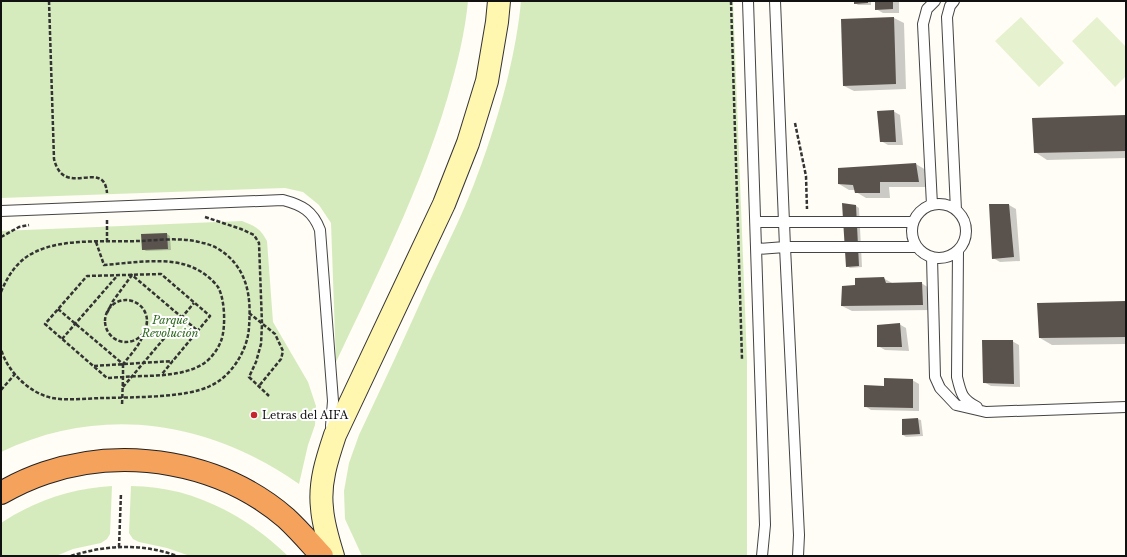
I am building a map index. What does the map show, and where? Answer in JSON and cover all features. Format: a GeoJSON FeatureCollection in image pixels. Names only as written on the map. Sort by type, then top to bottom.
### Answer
{"type":"FeatureCollection","features":[{"type":"Feature","properties":{"kind":"highway"},"geometry":{"type":"LineString","coordinates":[[1,493],[21,482],[45,473],[70,466],[95,462],[141,460],[178,466],[208,474],[228,482],[268,504],[286,518],[322,556]]}},
{"type":"Feature","properties":{"kind":"main road"},"geometry":{"type":"LineString","coordinates":[[333,556],[325,531],[322,507],[322,486],[325,466],[335,435],[444,204],[468,143],[487,81],[499,1]]}},
{"type":"Feature","properties":{"kind":"lane"},"geometry":{"type":"LineString","coordinates":[[748,1],[765,525],[762,556]]}},
{"type":"Feature","properties":{"kind":"lane"},"geometry":{"type":"LineString","coordinates":[[775,1],[799,556]]}},
{"type":"Feature","properties":{"kind":"lane"},"geometry":{"type":"LineString","coordinates":[[932,205],[923,24],[927,9],[935,1]]}},
{"type":"Feature","properties":{"kind":"lane"},"geometry":{"type":"LineString","coordinates":[[954,1],[950,6],[947,17],[956,210]]}},
{"type":"Feature","properties":{"kind":"lane"},"geometry":{"type":"LineString","coordinates":[[1,211],[283,200],[297,204],[308,211],[316,219],[322,242],[333,401],[331,429],[325,466]]}},
{"type":"Feature","properties":{"kind":"lane"},"geometry":{"type":"LineString","coordinates":[[932,205],[944,205],[956,210],[962,216],[965,224],[966,233],[963,242],[958,250],[950,256],[941,258],[923,254],[912,238],[911,230],[913,222],[924,208],[932,205]]}},
{"type":"Feature","properties":{"kind":"lane"},"geometry":{"type":"LineString","coordinates":[[756,222],[913,222]]}},
{"type":"Feature","properties":{"kind":"lane"},"geometry":{"type":"LineString","coordinates":[[756,249],[785,247],[917,247]]}},
{"type":"Feature","properties":{"kind":"lane"},"geometry":{"type":"LineString","coordinates":[[958,250],[957,377],[960,390],[966,401],[986,412]]}},
{"type":"Feature","properties":{"kind":"lane"},"geometry":{"type":"LineString","coordinates":[[932,257],[935,377],[940,388],[956,405],[986,412],[1126,407]]}},
{"type":"Feature","properties":{"kind":"path"},"geometry":{"type":"LineString","coordinates":[[49,1],[54,159],[60,174],[67,177],[99,178],[104,182],[107,187],[107,242]]}},
{"type":"Feature","properties":{"kind":"path"},"geometry":{"type":"LineString","coordinates":[[731,1],[742,359]]}},
{"type":"Feature","properties":{"kind":"path"},"geometry":{"type":"LineString","coordinates":[[794,117],[806,176],[808,221]]}},
{"type":"Feature","properties":{"kind":"path"},"geometry":{"type":"LineString","coordinates":[[203,217],[254,235],[258,242],[262,324],[261,344],[256,362],[249,377],[269,396]]}},
{"type":"Feature","properties":{"kind":"path"},"geometry":{"type":"LineString","coordinates":[[1,237],[19,227],[35,224]]}},
{"type":"Feature","properties":{"kind":"path"},"geometry":{"type":"LineString","coordinates":[[1,292],[8,276],[20,262],[35,252],[54,245],[96,242],[182,240],[202,242],[217,248],[233,262],[246,281],[249,301],[249,329],[244,348],[235,364],[224,376],[211,386],[197,391],[176,394],[122,397],[71,399],[51,398],[35,391],[10,370],[1,349]]}},
{"type":"Feature","properties":{"kind":"path"},"geometry":{"type":"LineString","coordinates":[[96,242],[104,265],[159,262],[178,263],[194,268],[208,277],[218,288],[223,304],[224,321],[222,340],[214,354],[204,364],[190,370],[162,374],[107,378],[46,324],[87,276],[161,274],[210,316],[162,374]]}},
{"type":"Feature","properties":{"kind":"path"},"geometry":{"type":"LineString","coordinates":[[62,339],[117,275]]}},
{"type":"Feature","properties":{"kind":"path"},"geometry":{"type":"LineString","coordinates":[[132,275],[113,301],[107,313],[106,319],[109,332],[113,337],[125,342],[138,338],[146,328],[147,322]]}},
{"type":"Feature","properties":{"kind":"path"},"geometry":{"type":"LineString","coordinates":[[132,275],[198,331]]}},
{"type":"Feature","properties":{"kind":"path"},"geometry":{"type":"LineString","coordinates":[[107,313],[117,302],[124,300],[137,303],[143,308],[146,314],[146,331],[143,338],[123,364],[122,406]]}},
{"type":"Feature","properties":{"kind":"path"},"geometry":{"type":"LineString","coordinates":[[122,388],[194,302]]}},
{"type":"Feature","properties":{"kind":"path"},"geometry":{"type":"LineString","coordinates":[[58,309],[123,364]]}},
{"type":"Feature","properties":{"kind":"path"},"geometry":{"type":"LineString","coordinates":[[249,313],[275,334],[283,351],[283,355],[259,386]]}},
{"type":"Feature","properties":{"kind":"path"},"geometry":{"type":"LineString","coordinates":[[93,366],[173,361]]}},
{"type":"Feature","properties":{"kind":"path"},"geometry":{"type":"LineString","coordinates":[[1,390],[15,374]]}},
{"type":"Feature","properties":{"kind":"path"},"geometry":{"type":"LineString","coordinates":[[119,547],[121,492]]}},
{"type":"Feature","properties":{"kind":"path"},"geometry":{"type":"LineString","coordinates":[[71,556],[95,550],[119,547],[159,550],[177,556]]}},
{"type":"Feature","properties":{"kind":"green space"},"geometry":{"type":"Polygon","coordinates":[[[1,1],[468,1],[463,37],[448,96],[425,164],[412,198],[336,362],[331,223],[319,205],[303,192],[285,188],[1,198],[1,1]]]}},
{"type":"Feature","properties":{"kind":"green space"},"geometry":{"type":"Polygon","coordinates":[[[521,1],[733,1],[747,361],[747,556],[362,556],[345,519],[344,491],[349,463],[359,435],[461,216],[492,135],[505,90],[515,45],[521,1]]]}},
{"type":"Feature","properties":{"kind":"green space"},"geometry":{"type":"Polygon","coordinates":[[[1021,17],[1064,63],[1039,87],[995,41],[1021,17]]]}},
{"type":"Feature","properties":{"kind":"green space"},"geometry":{"type":"Polygon","coordinates":[[[1097,17],[1126,47],[1126,76],[1115,87],[1072,41],[1097,17]]]}},
{"type":"Feature","properties":{"kind":"green space","name":"Parque Revolución"},"geometry":{"type":"Polygon","coordinates":[[[242,221],[257,228],[267,241],[273,322],[308,382],[316,406],[315,425],[308,445],[299,484],[265,463],[229,446],[192,434],[154,426],[116,424],[78,428],[39,437],[1,452],[1,231],[242,221]]]}},
{"type":"Feature","properties":{"kind":"green space"},"geometry":{"type":"Polygon","coordinates":[[[112,486],[110,534],[107,539],[101,543],[73,549],[56,556],[1,556],[1,523],[27,508],[54,497],[97,487],[112,486]]]}},
{"type":"Feature","properties":{"kind":"green space"},"geometry":{"type":"Polygon","coordinates":[[[131,486],[153,487],[196,497],[236,516],[272,541],[288,556],[190,556],[167,548],[139,542],[133,539],[129,533],[131,486]]]}},
{"type":"Feature","properties":{"kind":"building"},"geometry":{"type":"Polygon","coordinates":[[[854,1],[868,1],[868,3],[854,4],[854,1]]]}},
{"type":"Feature","properties":{"kind":"building"},"geometry":{"type":"Polygon","coordinates":[[[875,1],[893,1],[893,9],[875,10],[875,1]]]}},
{"type":"Feature","properties":{"kind":"building"},"geometry":{"type":"Polygon","coordinates":[[[894,17],[896,84],[843,86],[841,19],[894,17]]]}},
{"type":"Feature","properties":{"kind":"building"},"geometry":{"type":"Polygon","coordinates":[[[894,110],[896,142],[880,142],[877,111],[894,110]]]}},
{"type":"Feature","properties":{"kind":"building"},"geometry":{"type":"Polygon","coordinates":[[[1126,115],[1126,151],[1034,153],[1032,118],[1126,115]]]}},
{"type":"Feature","properties":{"kind":"building"},"geometry":{"type":"Polygon","coordinates":[[[916,163],[919,182],[880,182],[880,193],[855,193],[853,185],[838,184],[838,168],[916,163]]]}},
{"type":"Feature","properties":{"kind":"building"},"geometry":{"type":"Polygon","coordinates":[[[842,203],[856,205],[859,266],[846,267],[842,203]]]}},
{"type":"Feature","properties":{"kind":"building"},"geometry":{"type":"Polygon","coordinates":[[[989,204],[1009,204],[1014,257],[992,259],[989,204]]]}},
{"type":"Feature","properties":{"kind":"building"},"geometry":{"type":"Polygon","coordinates":[[[167,233],[168,249],[142,250],[141,234],[167,233]]]}},
{"type":"Feature","properties":{"kind":"building"},"geometry":{"type":"Polygon","coordinates":[[[884,277],[886,283],[922,282],[923,305],[841,306],[842,286],[855,285],[855,278],[884,277]]]}},
{"type":"Feature","properties":{"kind":"building"},"geometry":{"type":"Polygon","coordinates":[[[1126,301],[1126,337],[1039,338],[1037,303],[1126,301]]]}},
{"type":"Feature","properties":{"kind":"building"},"geometry":{"type":"Polygon","coordinates":[[[900,323],[902,347],[877,347],[877,325],[900,323]]]}},
{"type":"Feature","properties":{"kind":"building"},"geometry":{"type":"Polygon","coordinates":[[[982,340],[1013,340],[1014,384],[983,383],[982,340]]]}},
{"type":"Feature","properties":{"kind":"building"},"geometry":{"type":"Polygon","coordinates":[[[884,378],[913,379],[913,408],[864,407],[864,385],[884,386],[884,378]]]}},
{"type":"Feature","properties":{"kind":"building"},"geometry":{"type":"Polygon","coordinates":[[[918,418],[920,434],[902,435],[902,419],[918,418]]]}},
{"type":"Feature","properties":{"kind":"place","name":"Letras del AIFA"},"geometry":{"type":"Point","coordinates":[254,415]}}]}
